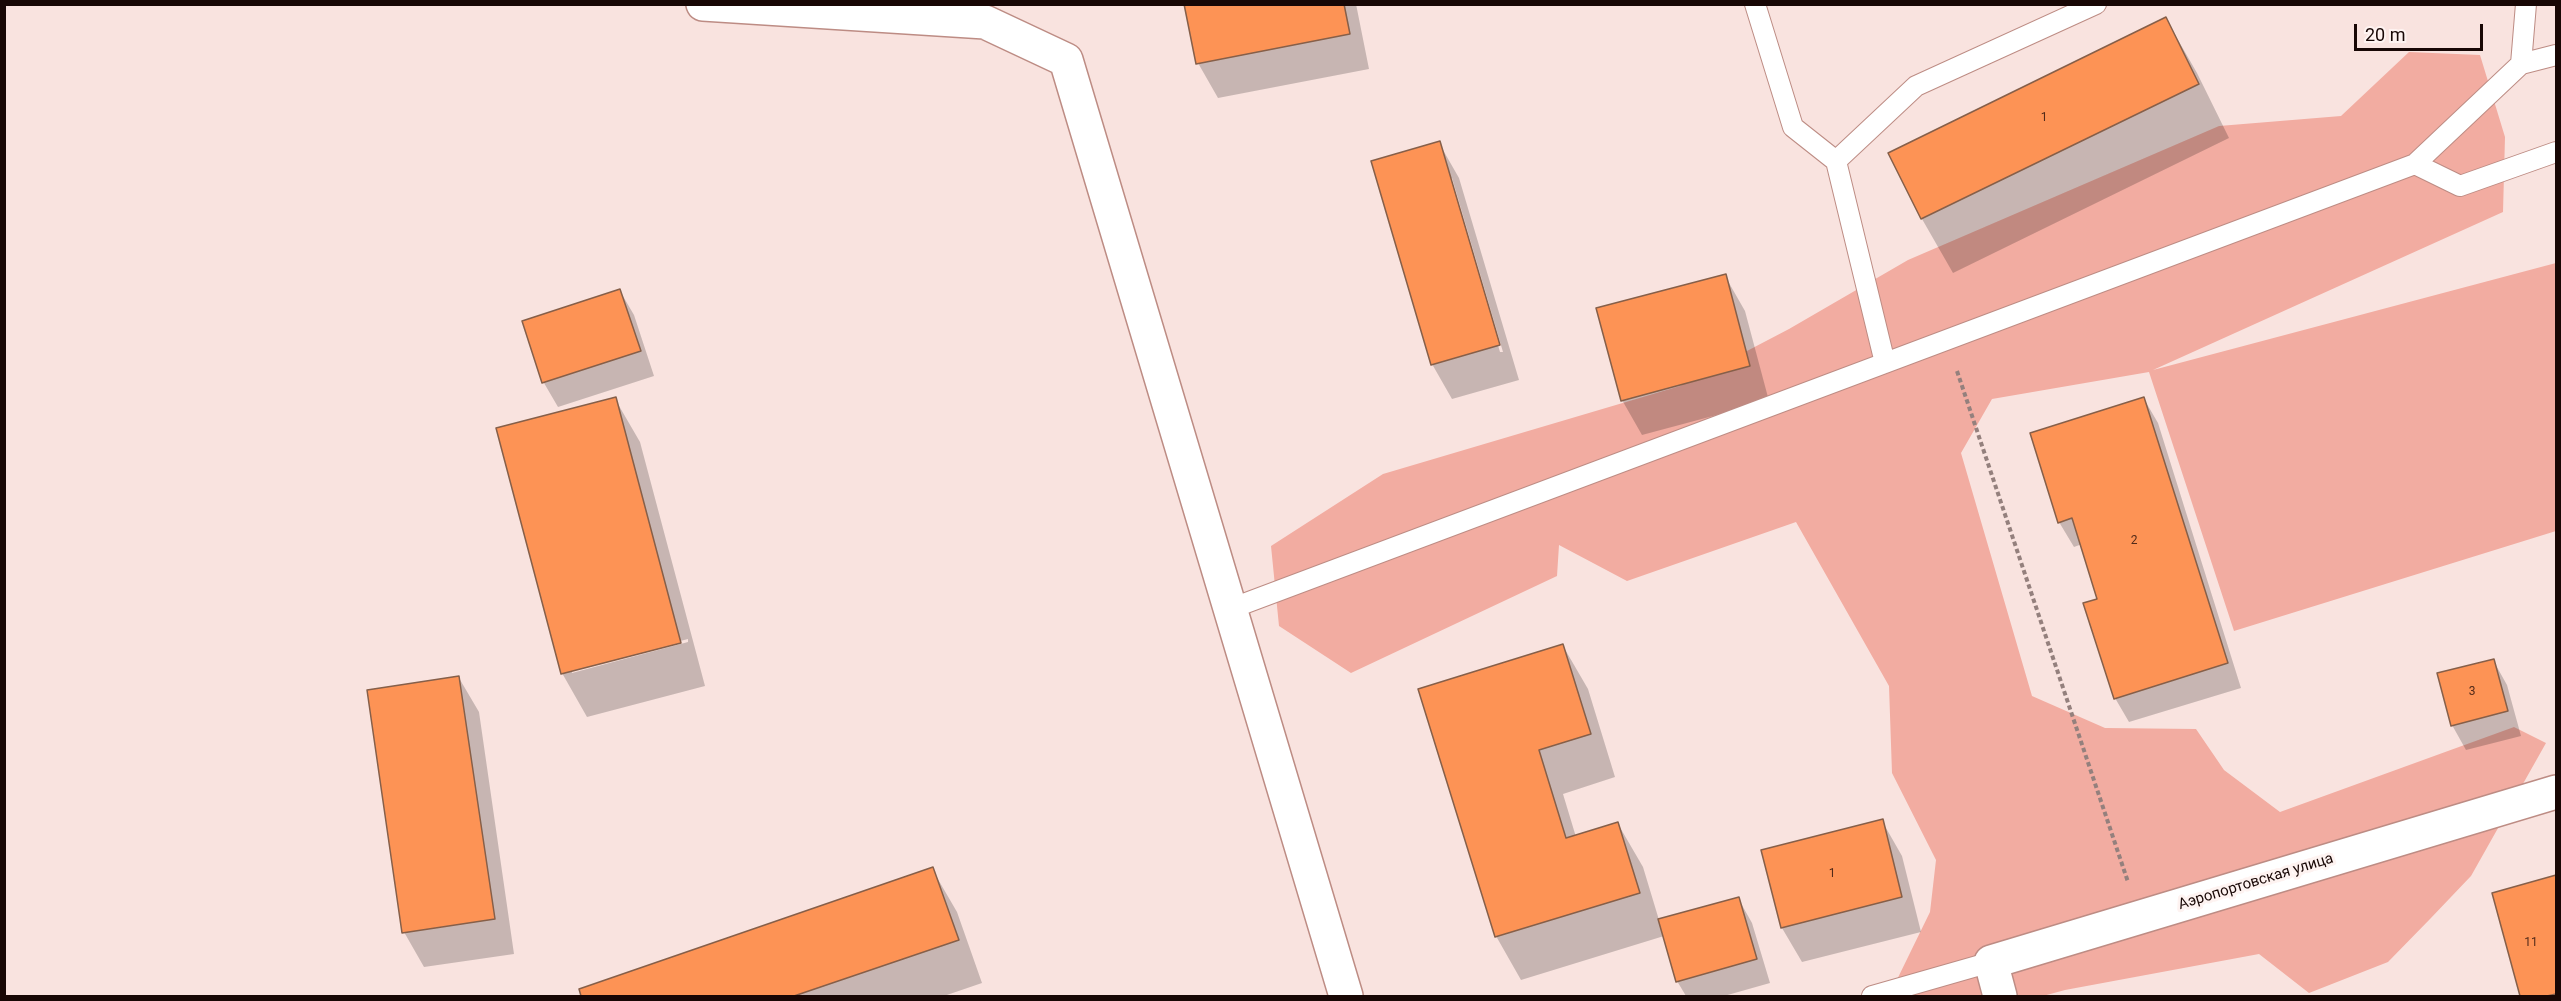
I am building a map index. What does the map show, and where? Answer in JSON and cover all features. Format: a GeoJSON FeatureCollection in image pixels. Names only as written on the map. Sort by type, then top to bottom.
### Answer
{"type":"FeatureCollection","features":[{"type":"Feature","properties":{"kind":"street"},"geometry":{"type":"LineString","coordinates":[[703,4],[985,22],[1066,60],[1346,996]]}},
{"type":"Feature","properties":{"kind":"street","name":"Аэропортовская улица"},"geometry":{"type":"LineString","coordinates":[[1991,962],[2556,792]]}},
{"type":"Feature","properties":{"kind":"street"},"geometry":{"type":"LineString","coordinates":[[1991,962],[2000,996]]}},
{"type":"Feature","properties":{"kind":"lane"},"geometry":{"type":"LineString","coordinates":[[1755,4],[1793,127],[1836,161],[1885,363]]}},
{"type":"Feature","properties":{"kind":"lane"},"geometry":{"type":"LineString","coordinates":[[1836,161],[1916,86],[2096,4]]}},
{"type":"Feature","properties":{"kind":"lane"},"geometry":{"type":"LineString","coordinates":[[2521,64],[2526,4]]}},
{"type":"Feature","properties":{"kind":"lane"},"geometry":{"type":"LineString","coordinates":[[1230,609],[2415,164],[2521,64],[2556,55]]}},
{"type":"Feature","properties":{"kind":"lane"},"geometry":{"type":"LineString","coordinates":[[2415,164],[2460,186],[2556,152]]}},
{"type":"Feature","properties":{"kind":"lane"},"geometry":{"type":"LineString","coordinates":[[1872,996],[1991,962]]}},
{"type":"Feature","properties":{"kind":"path"},"geometry":{"type":"LineString","coordinates":[[1947,340],[2140,917]]}},
{"type":"Feature","properties":{"kind":"shaded area"},"geometry":{"type":"Polygon","coordinates":[[[2409,52],[2480,55],[2505,137],[2503,212],[2153,370],[2556,263],[2556,531],[2234,631],[2149,372],[1992,399],[1961,453],[2032,696],[2105,728],[2196,729],[2224,770],[2280,812],[2514,727],[2546,743],[2471,876],[2388,962],[2309,993],[2259,954],[2043,996],[1889,996],[1930,912],[1936,860],[1892,773],[1889,686],[1796,522],[1627,581],[1559,545],[1557,576],[1351,673],[1279,626],[1271,546],[1383,474],[1680,386],[1789,329],[1908,260],[2219,126],[2341,116],[2409,52]]]}},
{"type":"Feature","properties":{"kind":"building"},"geometry":{"type":"Polygon","coordinates":[[[1184,4],[1344,4],[1350,34],[1196,64],[1184,4]]]}},
{"type":"Feature","properties":{"kind":"building"},"geometry":{"type":"Polygon","coordinates":[[[2166,17],[2199,84],[1921,219],[1888,153],[2166,17]]]}},
{"type":"Feature","properties":{"kind":"building"},"geometry":{"type":"Polygon","coordinates":[[[1440,141],[1500,345],[1431,365],[1371,161],[1440,141]]]}},
{"type":"Feature","properties":{"kind":"building"},"geometry":{"type":"Polygon","coordinates":[[[1726,274],[1750,366],[1621,401],[1596,308],[1726,274]]]}},
{"type":"Feature","properties":{"kind":"building"},"geometry":{"type":"Polygon","coordinates":[[[620,289],[641,351],[542,383],[522,321],[620,289]]]}},
{"type":"Feature","properties":{"kind":"building"},"geometry":{"type":"Polygon","coordinates":[[[616,397],[681,643],[561,674],[496,428],[616,397]]]}},
{"type":"Feature","properties":{"kind":"building"},"geometry":{"type":"Polygon","coordinates":[[[2144,397],[2228,663],[2114,699],[2083,603],[2097,599],[2072,518],[2058,523],[2030,433],[2144,397]]]}},
{"type":"Feature","properties":{"kind":"building"},"geometry":{"type":"Polygon","coordinates":[[[1563,644],[1591,734],[1539,750],[1566,838],[1618,822],[1640,893],[1495,937],[1418,689],[1563,644]]]}},
{"type":"Feature","properties":{"kind":"building"},"geometry":{"type":"Polygon","coordinates":[[[2494,659],[2508,711],[2451,726],[2437,673],[2494,659]]]}},
{"type":"Feature","properties":{"kind":"building"},"geometry":{"type":"Polygon","coordinates":[[[459,676],[495,919],[402,933],[367,690],[459,676]]]}},
{"type":"Feature","properties":{"kind":"building"},"geometry":{"type":"Polygon","coordinates":[[[1883,819],[1902,897],[1781,928],[1761,850],[1883,819]]]}},
{"type":"Feature","properties":{"kind":"building"},"geometry":{"type":"Polygon","coordinates":[[[933,867],[959,940],[794,996],[581,996],[579,989],[933,867]]]}},
{"type":"Feature","properties":{"kind":"building"},"geometry":{"type":"Polygon","coordinates":[[[2556,875],[2556,994],[2520,996],[2492,893],[2556,875]]]}},
{"type":"Feature","properties":{"kind":"building"},"geometry":{"type":"Polygon","coordinates":[[[1739,897],[1757,959],[1676,982],[1658,919],[1739,897]]]}}]}
